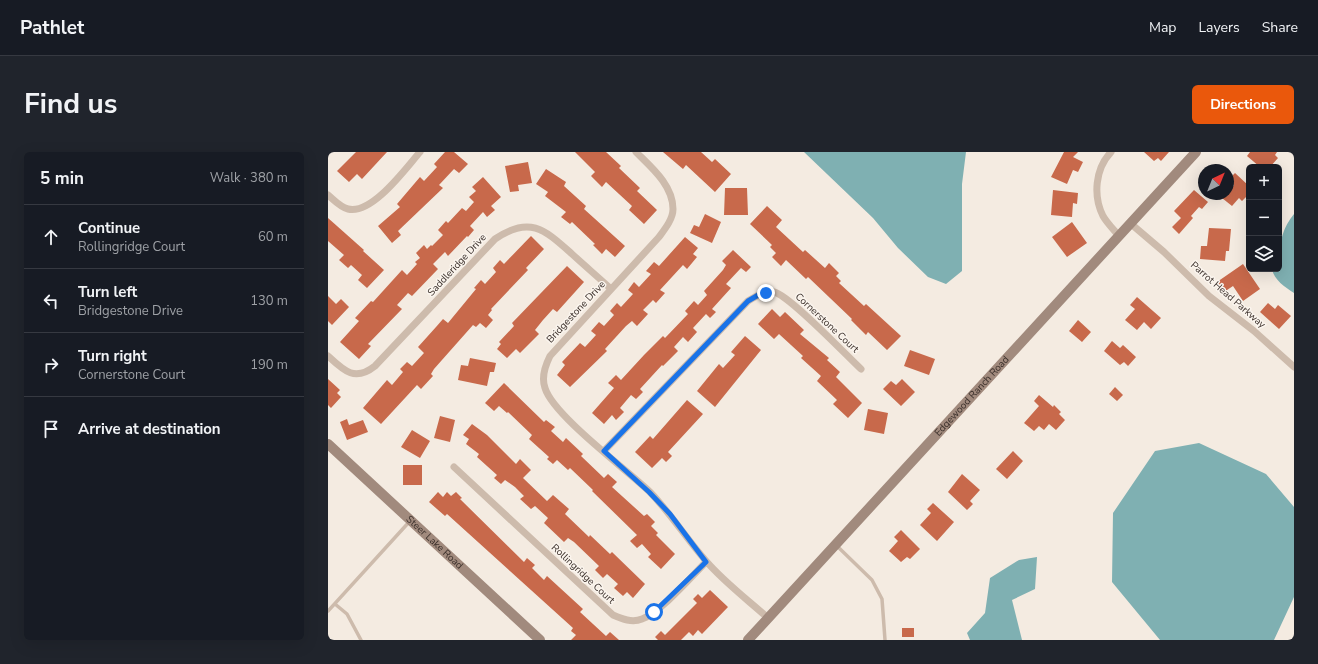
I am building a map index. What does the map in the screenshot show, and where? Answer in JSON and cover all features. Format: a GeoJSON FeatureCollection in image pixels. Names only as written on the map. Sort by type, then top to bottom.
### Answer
{"type":"FeatureCollection","features":[{"type":"Feature","properties":{"kind":"street"},"geometry":{"type":"LineString","coordinates":[[328,195],[337,203],[349,209],[365,207],[381,196],[420,152]]}},
{"type":"Feature","properties":{"kind":"street","name":"Bridgestone Drive"},"geometry":{"type":"LineString","coordinates":[[636,152],[660,174],[668,189],[673,209],[668,224],[659,237],[550,356],[544,369],[545,388],[552,401],[565,416],[649,492],[670,514],[706,562],[768,618]]}},
{"type":"Feature","properties":{"kind":"street"},"geometry":{"type":"LineString","coordinates":[[1111,152],[1096,180],[1098,200],[1104,217],[1119,236]]}},
{"type":"Feature","properties":{"kind":"street","name":"Edgewood Ranch Road"},"geometry":{"type":"LineString","coordinates":[[748,640],[1196,152]]}},
{"type":"Feature","properties":{"kind":"street","name":"Parrot Head Parkway"},"geometry":{"type":"LineString","coordinates":[[1130,223],[1164,252],[1209,296],[1254,331],[1294,367]]}},
{"type":"Feature","properties":{"kind":"street","name":"Saddleridge Drive"},"geometry":{"type":"LineString","coordinates":[[328,356],[343,370],[355,374],[366,373],[375,366],[495,239],[507,231],[520,227],[534,227],[548,233],[611,289]]}},
{"type":"Feature","properties":{"kind":"street","name":"Cornerstone Court"},"geometry":{"type":"LineString","coordinates":[[604,451],[748,301],[760,294],[774,292],[790,301],[861,370]]}},
{"type":"Feature","properties":{"kind":"street","name":"Steer Lake Road"},"geometry":{"type":"LineString","coordinates":[[328,444],[540,640]]}},
{"type":"Feature","properties":{"kind":"street","name":"Rollingridge Court"},"geometry":{"type":"LineString","coordinates":[[454,467],[612,615],[628,621],[642,620],[654,612],[706,562]]}},
{"type":"Feature","properties":{"kind":"lane"},"geometry":{"type":"LineString","coordinates":[[328,611],[411,520]]}},
{"type":"Feature","properties":{"kind":"lane"},"geometry":{"type":"LineString","coordinates":[[836,545],[872,580],[882,599],[885,640]]}},
{"type":"Feature","properties":{"kind":"lane"},"geometry":{"type":"LineString","coordinates":[[335,604],[347,614],[361,640]]}},
{"type":"Feature","properties":{"kind":"water"},"geometry":{"type":"Polygon","coordinates":[[[804,152],[966,152],[962,184],[962,271],[946,284],[928,277],[898,248],[873,218],[804,152]]]}},
{"type":"Feature","properties":{"kind":"water"},"geometry":{"type":"Polygon","coordinates":[[[1294,214],[1294,293],[1277,280],[1273,272],[1282,272],[1282,236],[1289,220],[1294,214]]]}},
{"type":"Feature","properties":{"kind":"water"},"geometry":{"type":"Polygon","coordinates":[[[1199,443],[1266,474],[1294,507],[1294,597],[1274,640],[1160,640],[1112,582],[1113,513],[1155,451],[1199,443]]]}},
{"type":"Feature","properties":{"kind":"water"},"geometry":{"type":"Polygon","coordinates":[[[1037,557],[1035,589],[1012,600],[1022,640],[970,640],[967,633],[985,613],[990,578],[1019,560],[1037,557]]]}},
{"type":"Feature","properties":{"kind":"building"},"geometry":{"type":"Polygon","coordinates":[[[356,152],[387,152],[362,179],[357,174],[349,182],[337,171],[356,152]]]}},
{"type":"Feature","properties":{"kind":"building"},"geometry":{"type":"Polygon","coordinates":[[[445,152],[454,152],[468,164],[459,173],[454,169],[439,185],[443,188],[398,231],[401,235],[392,243],[378,226],[400,207],[397,204],[420,177],[424,181],[437,167],[434,164],[445,152]]]}},
{"type":"Feature","properties":{"kind":"building"},"geometry":{"type":"Polygon","coordinates":[[[575,152],[606,152],[621,166],[619,168],[640,188],[637,191],[657,210],[644,224],[629,210],[632,206],[606,182],[602,187],[591,176],[595,172],[575,152]]]}},
{"type":"Feature","properties":{"kind":"building"},"geometry":{"type":"Polygon","coordinates":[[[663,152],[701,152],[712,162],[715,159],[731,174],[715,192],[686,165],[683,169],[663,152]]]}},
{"type":"Feature","properties":{"kind":"building"},"geometry":{"type":"Polygon","coordinates":[[[1064,152],[1078,152],[1073,157],[1083,162],[1078,172],[1073,170],[1067,184],[1051,177],[1064,152]]]}},
{"type":"Feature","properties":{"kind":"building"},"geometry":{"type":"Polygon","coordinates":[[[1144,152],[1169,152],[1161,161],[1158,158],[1154,161],[1144,152]]]}},
{"type":"Feature","properties":{"kind":"building"},"geometry":{"type":"Polygon","coordinates":[[[1250,152],[1277,152],[1275,155],[1278,158],[1273,164],[1256,164],[1247,156],[1250,152]]]}},
{"type":"Feature","properties":{"kind":"building"},"geometry":{"type":"Polygon","coordinates":[[[528,162],[532,183],[518,185],[519,191],[510,192],[505,166],[528,162]]]}},
{"type":"Feature","properties":{"kind":"building"},"geometry":{"type":"Polygon","coordinates":[[[546,169],[566,182],[564,186],[586,206],[584,209],[625,246],[615,257],[606,249],[602,254],[593,245],[595,244],[572,222],[570,224],[561,217],[566,212],[545,196],[548,192],[536,184],[546,169]]]}},
{"type":"Feature","properties":{"kind":"building"},"geometry":{"type":"Polygon","coordinates":[[[1235,173],[1246,183],[1246,197],[1242,201],[1239,198],[1232,206],[1224,200],[1234,200],[1235,173]]]}},
{"type":"Feature","properties":{"kind":"building"},"geometry":{"type":"Polygon","coordinates":[[[483,177],[501,197],[491,206],[495,210],[487,217],[483,212],[470,226],[474,230],[468,237],[467,236],[448,256],[445,252],[433,264],[438,269],[412,296],[408,293],[397,305],[402,309],[368,344],[371,346],[359,359],[340,342],[359,321],[355,318],[371,301],[373,302],[402,270],[407,275],[417,264],[415,262],[420,258],[416,253],[424,245],[427,249],[431,245],[432,246],[443,235],[438,230],[446,221],[448,223],[462,208],[466,211],[474,202],[469,197],[476,191],[472,187],[483,177]]]}},
{"type":"Feature","properties":{"kind":"building"},"geometry":{"type":"Polygon","coordinates":[[[725,188],[747,188],[748,215],[724,215],[725,188]]]}},
{"type":"Feature","properties":{"kind":"building"},"geometry":{"type":"Polygon","coordinates":[[[1053,190],[1078,193],[1077,204],[1073,203],[1072,217],[1051,215],[1053,190]]]}},
{"type":"Feature","properties":{"kind":"building"},"geometry":{"type":"Polygon","coordinates":[[[1194,190],[1198,193],[1198,200],[1206,200],[1208,202],[1202,209],[1199,207],[1191,216],[1193,218],[1179,234],[1172,227],[1181,218],[1174,211],[1194,190]]]}},
{"type":"Feature","properties":{"kind":"building"},"geometry":{"type":"Polygon","coordinates":[[[767,206],[782,220],[776,227],[803,252],[805,250],[825,268],[829,263],[839,273],[836,276],[841,281],[839,283],[864,306],[866,304],[901,336],[887,350],[868,332],[866,335],[851,320],[852,319],[808,277],[806,279],[786,260],[781,266],[772,257],[776,253],[770,247],[772,245],[750,224],[767,206]]]}},
{"type":"Feature","properties":{"kind":"building"},"geometry":{"type":"Polygon","coordinates":[[[705,214],[721,222],[712,243],[690,233],[694,225],[699,227],[705,214]]]}},
{"type":"Feature","properties":{"kind":"building"},"geometry":{"type":"Polygon","coordinates":[[[328,218],[384,270],[367,288],[358,280],[362,275],[351,265],[348,268],[339,260],[344,255],[328,241],[328,218]]]}},
{"type":"Feature","properties":{"kind":"building"},"geometry":{"type":"Polygon","coordinates":[[[1072,222],[1087,243],[1067,257],[1052,237],[1072,222]]]}},
{"type":"Feature","properties":{"kind":"building"},"geometry":{"type":"Polygon","coordinates":[[[1209,228],[1231,229],[1229,251],[1226,251],[1225,261],[1200,259],[1201,246],[1207,246],[1209,228]]]}},
{"type":"Feature","properties":{"kind":"building"},"geometry":{"type":"Polygon","coordinates":[[[531,236],[544,249],[526,268],[528,270],[491,309],[492,310],[488,315],[493,320],[486,328],[480,323],[476,327],[473,325],[434,369],[431,374],[433,376],[421,389],[417,385],[381,424],[363,408],[387,380],[392,385],[403,372],[400,369],[407,362],[412,366],[424,353],[418,347],[443,319],[448,323],[476,289],[474,288],[481,280],[485,284],[496,272],[493,268],[500,260],[504,264],[531,236]]]}},
{"type":"Feature","properties":{"kind":"building"},"geometry":{"type":"Polygon","coordinates":[[[685,237],[698,248],[693,254],[697,257],[687,269],[683,265],[660,290],[665,293],[656,303],[653,300],[643,310],[648,314],[637,326],[632,321],[626,326],[605,349],[607,351],[570,387],[557,375],[565,365],[562,362],[580,343],[585,347],[596,335],[591,331],[599,322],[604,326],[614,315],[610,311],[617,303],[621,307],[633,294],[628,290],[634,282],[639,287],[651,274],[646,271],[654,262],[659,266],[685,237]]]}},
{"type":"Feature","properties":{"kind":"building"},"geometry":{"type":"Polygon","coordinates":[[[733,250],[751,267],[746,272],[741,268],[726,284],[731,288],[712,309],[716,312],[710,318],[706,314],[693,328],[697,332],[688,342],[683,337],[674,347],[678,351],[663,366],[662,365],[640,389],[643,392],[636,399],[631,395],[620,408],[624,412],[616,420],[612,415],[604,424],[592,413],[614,388],[608,383],[616,375],[621,380],[663,336],[665,338],[688,314],[685,311],[694,301],[698,305],[707,295],[704,291],[726,265],[722,261],[733,250]]]}},
{"type":"Feature","properties":{"kind":"building"},"geometry":{"type":"Polygon","coordinates":[[[1243,264],[1246,268],[1246,272],[1248,272],[1260,289],[1243,301],[1233,286],[1224,292],[1217,282],[1243,264]]]}},
{"type":"Feature","properties":{"kind":"building"},"geometry":{"type":"Polygon","coordinates":[[[567,266],[584,282],[557,312],[553,309],[543,320],[535,330],[539,334],[520,353],[516,349],[507,358],[497,349],[501,344],[499,342],[514,326],[512,323],[567,266]]]}},
{"type":"Feature","properties":{"kind":"building"},"geometry":{"type":"Polygon","coordinates":[[[328,296],[336,304],[341,299],[349,307],[332,325],[328,321],[328,296]]]}},
{"type":"Feature","properties":{"kind":"building"},"geometry":{"type":"Polygon","coordinates":[[[1137,297],[1161,318],[1151,329],[1144,322],[1137,330],[1125,320],[1135,309],[1130,305],[1137,297]]]}},
{"type":"Feature","properties":{"kind":"building"},"geometry":{"type":"Polygon","coordinates":[[[1268,303],[1275,309],[1278,305],[1291,316],[1279,329],[1260,312],[1268,303]]]}},
{"type":"Feature","properties":{"kind":"building"},"geometry":{"type":"Polygon","coordinates":[[[772,309],[780,317],[785,312],[804,330],[800,334],[829,358],[827,360],[840,372],[836,377],[862,403],[848,418],[833,404],[837,400],[817,381],[821,376],[801,358],[803,356],[779,334],[774,339],[758,324],[772,309]]]}},
{"type":"Feature","properties":{"kind":"building"},"geometry":{"type":"Polygon","coordinates":[[[1078,320],[1091,332],[1082,342],[1069,331],[1078,320]]]}},
{"type":"Feature","properties":{"kind":"building"},"geometry":{"type":"Polygon","coordinates":[[[745,336],[761,350],[715,407],[697,391],[719,364],[723,368],[735,355],[731,352],[745,336]]]}},
{"type":"Feature","properties":{"kind":"building"},"geometry":{"type":"Polygon","coordinates":[[[1112,341],[1120,348],[1123,345],[1136,357],[1128,366],[1124,362],[1120,365],[1104,351],[1112,341]]]}},
{"type":"Feature","properties":{"kind":"building"},"geometry":{"type":"Polygon","coordinates":[[[910,350],[935,359],[929,375],[904,366],[910,350]]]}},
{"type":"Feature","properties":{"kind":"building"},"geometry":{"type":"Polygon","coordinates":[[[470,358],[496,363],[494,372],[490,372],[487,386],[458,380],[461,365],[468,366],[470,358]]]}},
{"type":"Feature","properties":{"kind":"building"},"geometry":{"type":"Polygon","coordinates":[[[328,379],[340,390],[337,393],[341,397],[331,408],[328,405],[328,379]]]}},
{"type":"Feature","properties":{"kind":"building"},"geometry":{"type":"Polygon","coordinates":[[[902,379],[915,392],[901,406],[883,389],[891,381],[896,385],[902,379]]]}},
{"type":"Feature","properties":{"kind":"building"},"geometry":{"type":"Polygon","coordinates":[[[504,383],[544,422],[546,420],[555,427],[551,431],[563,442],[566,438],[583,454],[581,456],[604,478],[608,474],[617,482],[612,487],[644,516],[647,514],[655,522],[651,526],[658,533],[656,535],[675,554],[661,569],[648,557],[651,554],[642,544],[637,548],[630,541],[637,535],[570,468],[568,470],[557,460],[553,464],[547,459],[549,457],[529,439],[532,435],[508,412],[507,413],[499,406],[494,411],[485,403],[504,383]]]}},
{"type":"Feature","properties":{"kind":"building"},"geometry":{"type":"Polygon","coordinates":[[[1115,387],[1123,395],[1117,401],[1109,394],[1115,387]]]}},
{"type":"Feature","properties":{"kind":"building"},"geometry":{"type":"Polygon","coordinates":[[[1039,395],[1053,407],[1054,405],[1061,412],[1059,414],[1065,420],[1056,430],[1049,424],[1044,430],[1039,426],[1034,431],[1024,423],[1039,406],[1034,401],[1039,395]]]}},
{"type":"Feature","properties":{"kind":"building"},"geometry":{"type":"Polygon","coordinates":[[[687,400],[703,414],[668,452],[672,456],[666,462],[662,458],[652,468],[635,452],[650,436],[653,439],[687,400]]]}},
{"type":"Feature","properties":{"kind":"building"},"geometry":{"type":"Polygon","coordinates":[[[868,409],[888,413],[884,434],[864,430],[868,409]]]}},
{"type":"Feature","properties":{"kind":"building"},"geometry":{"type":"Polygon","coordinates":[[[440,416],[455,420],[450,442],[434,438],[440,416]]]}},
{"type":"Feature","properties":{"kind":"building"},"geometry":{"type":"Polygon","coordinates":[[[347,419],[349,425],[363,420],[368,432],[347,440],[340,422],[347,419]]]}},
{"type":"Feature","properties":{"kind":"building"},"geometry":{"type":"Polygon","coordinates":[[[472,424],[487,435],[516,464],[520,459],[531,470],[523,478],[547,501],[553,495],[569,509],[565,514],[589,537],[590,535],[610,554],[612,552],[645,584],[633,598],[627,592],[623,596],[614,588],[618,584],[607,574],[603,578],[595,570],[599,566],[574,542],[568,538],[564,542],[544,523],[548,518],[535,506],[531,509],[520,499],[524,496],[515,487],[505,480],[501,484],[494,478],[497,475],[477,457],[479,454],[466,444],[469,439],[463,435],[472,424]]]}},
{"type":"Feature","properties":{"kind":"building"},"geometry":{"type":"Polygon","coordinates":[[[412,430],[430,441],[420,458],[401,447],[412,430]]]}},
{"type":"Feature","properties":{"kind":"building"},"geometry":{"type":"Polygon","coordinates":[[[1013,451],[1023,461],[1007,479],[996,469],[1013,451]]]}},
{"type":"Feature","properties":{"kind":"building"},"geometry":{"type":"Polygon","coordinates":[[[403,465],[422,465],[422,485],[403,485],[403,465]]]}},
{"type":"Feature","properties":{"kind":"building"},"geometry":{"type":"Polygon","coordinates":[[[962,474],[980,490],[970,501],[973,504],[967,510],[948,492],[962,474]]]}},
{"type":"Feature","properties":{"kind":"building"},"geometry":{"type":"Polygon","coordinates":[[[438,492],[443,497],[447,492],[451,496],[456,492],[462,498],[460,499],[524,562],[527,558],[535,565],[532,568],[544,580],[547,576],[583,609],[580,612],[606,636],[610,632],[619,640],[571,640],[576,635],[571,631],[573,628],[447,514],[445,516],[429,502],[438,492]]]}},
{"type":"Feature","properties":{"kind":"building"},"geometry":{"type":"Polygon","coordinates":[[[933,503],[954,522],[937,541],[920,525],[931,513],[927,509],[933,503]]]}},
{"type":"Feature","properties":{"kind":"building"},"geometry":{"type":"Polygon","coordinates":[[[901,530],[920,549],[910,559],[907,557],[901,562],[889,551],[898,541],[894,537],[901,530]]]}},
{"type":"Feature","properties":{"kind":"building"},"geometry":{"type":"Polygon","coordinates":[[[710,590],[728,607],[702,634],[698,630],[693,636],[689,632],[681,640],[658,640],[655,637],[661,631],[665,635],[697,603],[693,599],[698,594],[702,598],[710,590]]]}},
{"type":"Feature","properties":{"kind":"building"},"geometry":{"type":"Polygon","coordinates":[[[902,628],[914,628],[914,637],[902,637],[902,628]]]}},
{"type":"Feature","properties":{"kind":"route"},"geometry":{"type":"LineString","coordinates":[[654,612],[706,562],[670,514],[649,492],[604,451],[748,301],[760,294],[766,293]]}}]}
